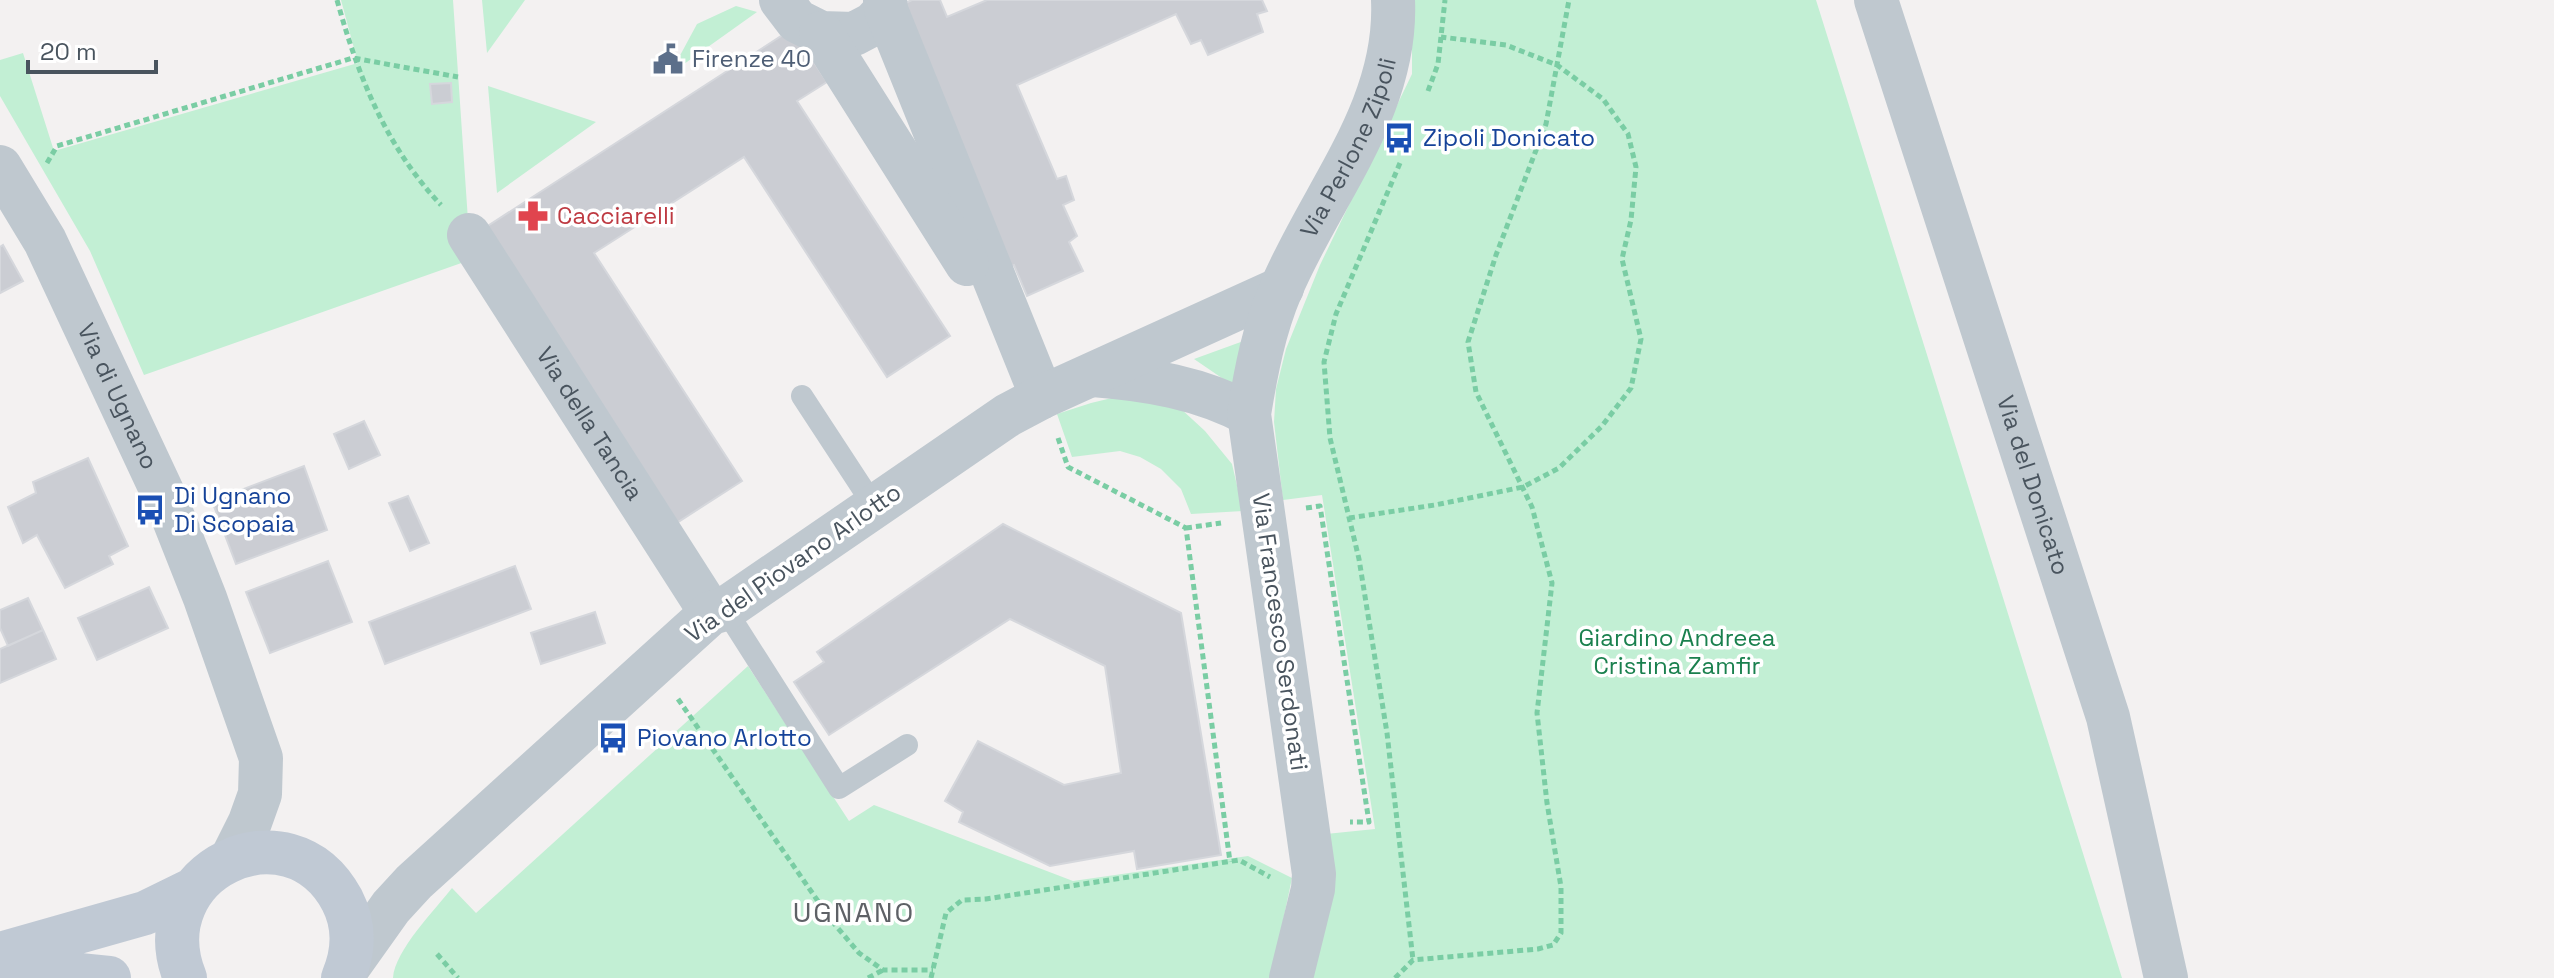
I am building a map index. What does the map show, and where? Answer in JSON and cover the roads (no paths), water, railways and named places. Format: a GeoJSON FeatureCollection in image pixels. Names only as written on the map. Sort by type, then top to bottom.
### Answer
{"type":"FeatureCollection","features":[{"type":"Feature","properties":{"kind":"street"},"geometry":{"type":"LineString","coordinates":[[781,0],[797,21],[821,33],[854,34],[873,24],[885,5]]}},
{"type":"Feature","properties":{"kind":"street","name":"Via Perlone Zipoli"},"geometry":{"type":"LineString","coordinates":[[1282,288],[1349,159],[1379,93],[1391,46],[1393,0]]}},
{"type":"Feature","properties":{"kind":"street","name":"Via del Donicato"},"geometry":{"type":"LineString","coordinates":[[1876,0],[2108,717],[2166,978]]}},
{"type":"Feature","properties":{"kind":"street"},"geometry":{"type":"LineString","coordinates":[[885,5],[1042,397]]}},
{"type":"Feature","properties":{"kind":"street"},"geometry":{"type":"LineString","coordinates":[[821,33],[1026,357]]}},
{"type":"Feature","properties":{"kind":"street","name":"Via di Ugnano"},"geometry":{"type":"LineString","coordinates":[[0,167],[45,241],[167,502],[205,598],[261,758],[260,794],[232,858]]}},
{"type":"Feature","properties":{"kind":"street","name":"Via della Tancia"},"geometry":{"type":"LineString","coordinates":[[469,235],[718,611]]}},
{"type":"Feature","properties":{"kind":"street","name":"Via del Piovano Arlotto"},"geometry":{"type":"LineString","coordinates":[[346,972],[391,907],[414,882],[652,666],[718,611],[1008,415],[1282,288]]}},
{"type":"Feature","properties":{"kind":"street","name":"Via Francesco Serdonati"},"geometry":{"type":"LineString","coordinates":[[1282,288],[1263,342],[1249,414],[1314,874],[1291,978]]}},
{"type":"Feature","properties":{"kind":"street","name":"Via del Piovano Arlotto"},"geometry":{"type":"LineString","coordinates":[[1091,375],[1150,380],[1180,387],[1231,404],[1249,414]]}},
{"type":"Feature","properties":{"kind":"street","name":"Via di Ugnano"},"geometry":{"type":"LineString","coordinates":[[185,978],[176,946],[177,926],[182,907],[192,890],[209,872],[232,858],[265,852],[283,854],[314,868],[337,892],[350,920],[352,951],[346,972]]}},
{"type":"Feature","properties":{"kind":"street"},"geometry":{"type":"LineString","coordinates":[[327,880],[366,887],[414,882]]}},
{"type":"Feature","properties":{"kind":"street"},"geometry":{"type":"LineString","coordinates":[[0,954],[145,913],[192,890]]}},
{"type":"Feature","properties":{"kind":"street"},"geometry":{"type":"LineString","coordinates":[[0,967],[109,978]]}},
{"type":"Feature","properties":{"kind":"lane"},"geometry":{"type":"LineString","coordinates":[[802,396],[874,506]]}},
{"type":"Feature","properties":{"kind":"lane"},"geometry":{"type":"LineString","coordinates":[[718,611],[839,788],[907,745]]}},
{"type":"Feature","properties":{"kind":"place","name":"Firenze 40"},"geometry":{"type":"Point","coordinates":[668,59]}},
{"type":"Feature","properties":{"kind":"place","name":"Zipoli Donicato"},"geometry":{"type":"Point","coordinates":[1399,138]}},
{"type":"Feature","properties":{"kind":"place","name":"Cacciarelli"},"geometry":{"type":"Point","coordinates":[533,216]}},
{"type":"Feature","properties":{"kind":"place","name":"Di Ugnano Di Scopaia"},"geometry":{"type":"Point","coordinates":[150,510]}},
{"type":"Feature","properties":{"kind":"place","name":"Piovano Arlotto"},"geometry":{"type":"Point","coordinates":[613,738]}},
{"type":"Feature","properties":{"kind":"district","name":"UGNANO"},"geometry":{"type":"Point","coordinates":[854,912]}},
{"type":"Feature","properties":{"kind":"park label","name":"Giardino Andreea Cristina Zamfir"},"geometry":{"type":"Point","coordinates":[1677,652]}}]}
